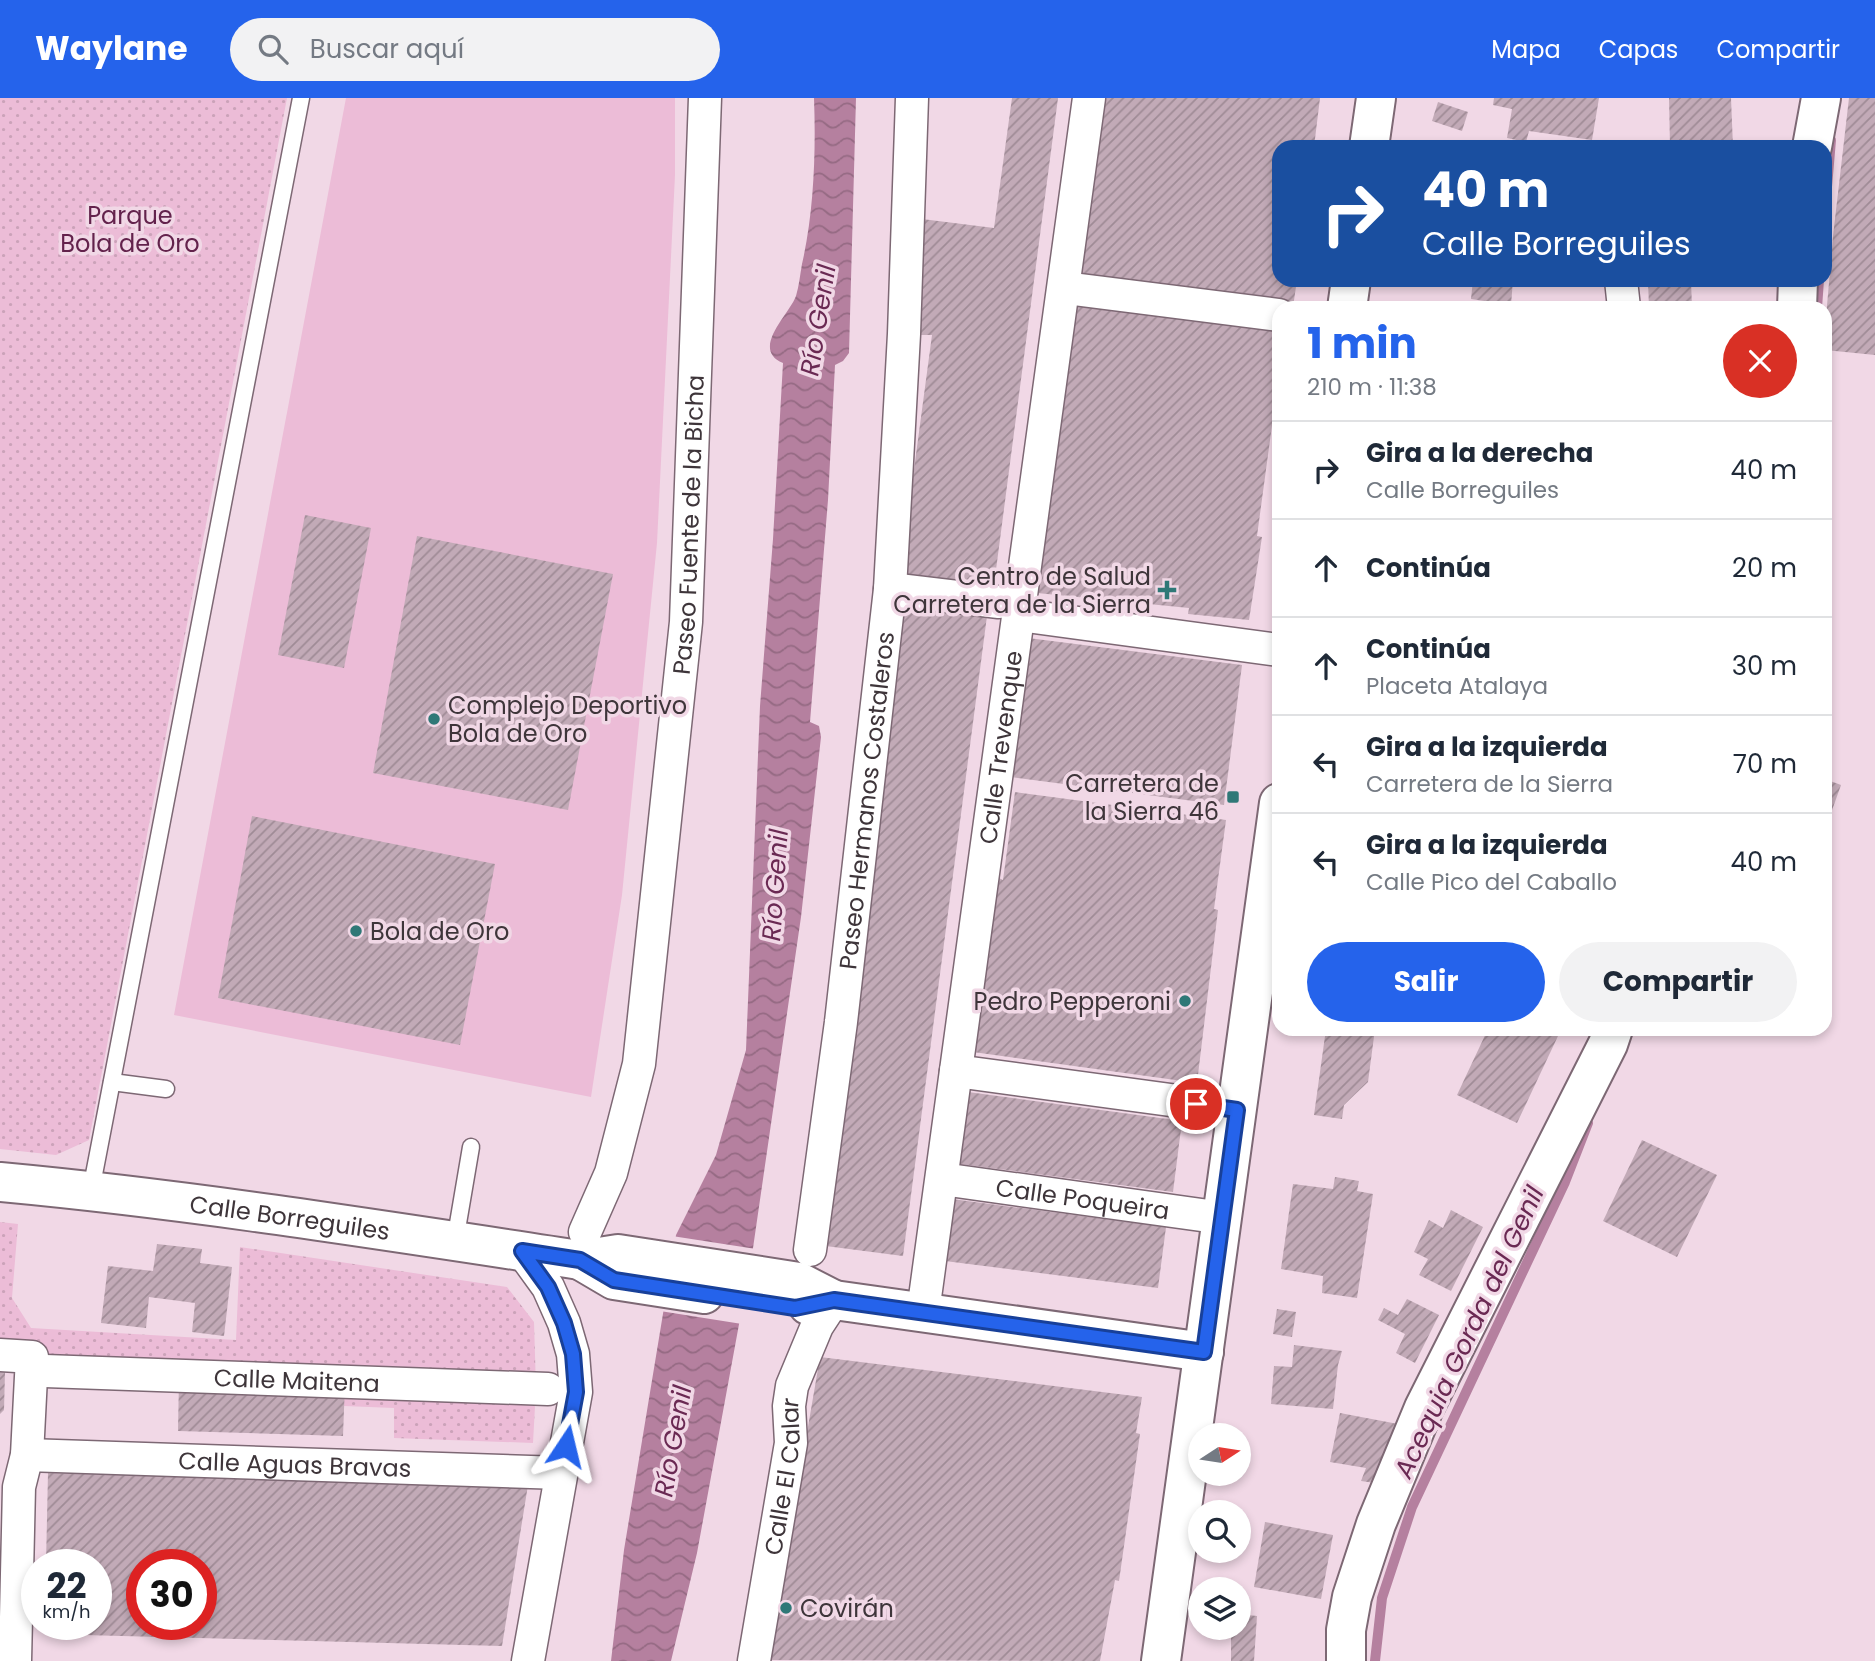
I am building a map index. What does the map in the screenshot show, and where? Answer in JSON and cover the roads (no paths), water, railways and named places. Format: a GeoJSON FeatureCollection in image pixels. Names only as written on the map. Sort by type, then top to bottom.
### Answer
{"type":"FeatureCollection","features":[{"type":"Feature","properties":{"kind":"street","name":"Paseo Fuente de la Bicha"},"geometry":{"type":"LineString","coordinates":[[582,1246],[611,1173],[639,1063],[686,622],[705,98]]}},
{"type":"Feature","properties":{"kind":"street","name":"Paseo Hermanos Costaleros"},"geometry":{"type":"LineString","coordinates":[[801,1280],[841,1022],[890,589],[904,334],[912,98]]}},
{"type":"Feature","properties":{"kind":"street","name":"Calle Trevenque"},"geometry":{"type":"LineString","coordinates":[[922,1312],[956,1071],[1009,609],[1089,98]]}},
{"type":"Feature","properties":{"kind":"street"},"geometry":{"type":"LineString","coordinates":[[1370,140],[1376,98]]}},
{"type":"Feature","properties":{"kind":"street"},"geometry":{"type":"LineString","coordinates":[[1813,140],[1821,98]]}},
{"type":"Feature","properties":{"kind":"street"},"geometry":{"type":"LineString","coordinates":[[1073,289],[1272,314]]}},
{"type":"Feature","properties":{"kind":"street"},"geometry":{"type":"LineString","coordinates":[[890,589],[1272,649]]}},
{"type":"Feature","properties":{"kind":"street"},"geometry":{"type":"LineString","coordinates":[[1161,1661],[1272,854]]}},
{"type":"Feature","properties":{"kind":"street"},"geometry":{"type":"LineString","coordinates":[[1346,1661],[1346,1630],[1352,1597],[1376,1524],[1424,1408],[1611,1036]]}},
{"type":"Feature","properties":{"kind":"street"},"geometry":{"type":"LineString","coordinates":[[956,1071],[1237,1110]]}},
{"type":"Feature","properties":{"kind":"street","name":"Calle Poqueira"},"geometry":{"type":"LineString","coordinates":[[942,1179],[1223,1218]]}},
{"type":"Feature","properties":{"kind":"street","name":"Calle Borreguiles"},"geometry":{"type":"LineString","coordinates":[[0,1182],[91,1190],[522,1251],[582,1246],[616,1267],[801,1280],[834,1300],[1204,1352]]}},
{"type":"Feature","properties":{"kind":"street"},"geometry":{"type":"LineString","coordinates":[[522,1251],[548,1287],[564,1323],[573,1354],[576,1392],[528,1661]]}},
{"type":"Feature","properties":{"kind":"street","name":"Calle El Calar"},"geometry":{"type":"LineString","coordinates":[[754,1661],[791,1443],[789,1406],[792,1386],[817,1326],[834,1300]]}},
{"type":"Feature","properties":{"kind":"street","name":"Calle Maitena"},"geometry":{"type":"LineString","coordinates":[[0,1355],[39,1364],[548,1389]]}},
{"type":"Feature","properties":{"kind":"street"},"geometry":{"type":"LineString","coordinates":[[15,1661],[19,1487],[27,1455],[39,1364]]}},
{"type":"Feature","properties":{"kind":"street","name":"Calle Aguas Bravas"},"geometry":{"type":"LineString","coordinates":[[27,1455],[561,1473]]}},
{"type":"Feature","properties":{"kind":"lane"},"geometry":{"type":"LineString","coordinates":[[91,1190],[301,98]]}},
{"type":"Feature","properties":{"kind":"lane"},"geometry":{"type":"LineString","coordinates":[[112,1082],[166,1089]]}},
{"type":"Feature","properties":{"kind":"lane"},"geometry":{"type":"LineString","coordinates":[[455,1241],[471,1147]]}},
{"type":"Feature","properties":{"kind":"water","name":"Río Genil"},"geometry":{"type":"Polygon","coordinates":[[[814,98],[856,98],[849,353],[843,361],[835,365],[828,500],[810,722],[819,726],[821,737],[801,917],[753,1248],[697,1553],[671,1661],[611,1661],[624,1550],[676,1235],[716,1155],[746,1050],[760,706],[783,363],[774,357],[770,349],[774,331],[796,296],[806,244],[813,181],[814,98]]]}},
{"type":"Feature","properties":{"kind":"waterway","name":"Acequia Gorda del Genil"},"geometry":{"type":"LineString","coordinates":[[1818,287],[1818,301]]}},
{"type":"Feature","properties":{"kind":"waterway","name":"Acequia Gorda del Genil"},"geometry":{"type":"LineString","coordinates":[[1375,1661],[1382,1598],[1412,1507],[1565,1182],[1588,1123]]}},
{"type":"Feature","properties":{"kind":"place","name":"Centro de Salud Carretera de la Sierra"},"geometry":{"type":"Point","coordinates":[1167,590]}},
{"type":"Feature","properties":{"kind":"place","name":"Complejo Deportivo Bola de Oro"},"geometry":{"type":"Point","coordinates":[434,719]}},
{"type":"Feature","properties":{"kind":"place","name":"Carretera de la Sierra 46"},"geometry":{"type":"Point","coordinates":[1233,797]}},
{"type":"Feature","properties":{"kind":"place","name":"Bola de Oro"},"geometry":{"type":"Point","coordinates":[356,931]}},
{"type":"Feature","properties":{"kind":"place","name":"Pedro Pepperoni"},"geometry":{"type":"Point","coordinates":[1185,1001]}},
{"type":"Feature","properties":{"kind":"place","name":"Covirán"},"geometry":{"type":"Point","coordinates":[786,1608]}},
{"type":"Feature","properties":{"kind":"park label","name":"Parque Bola de Oro"},"geometry":{"type":"Point","coordinates":[130,229]}}]}
